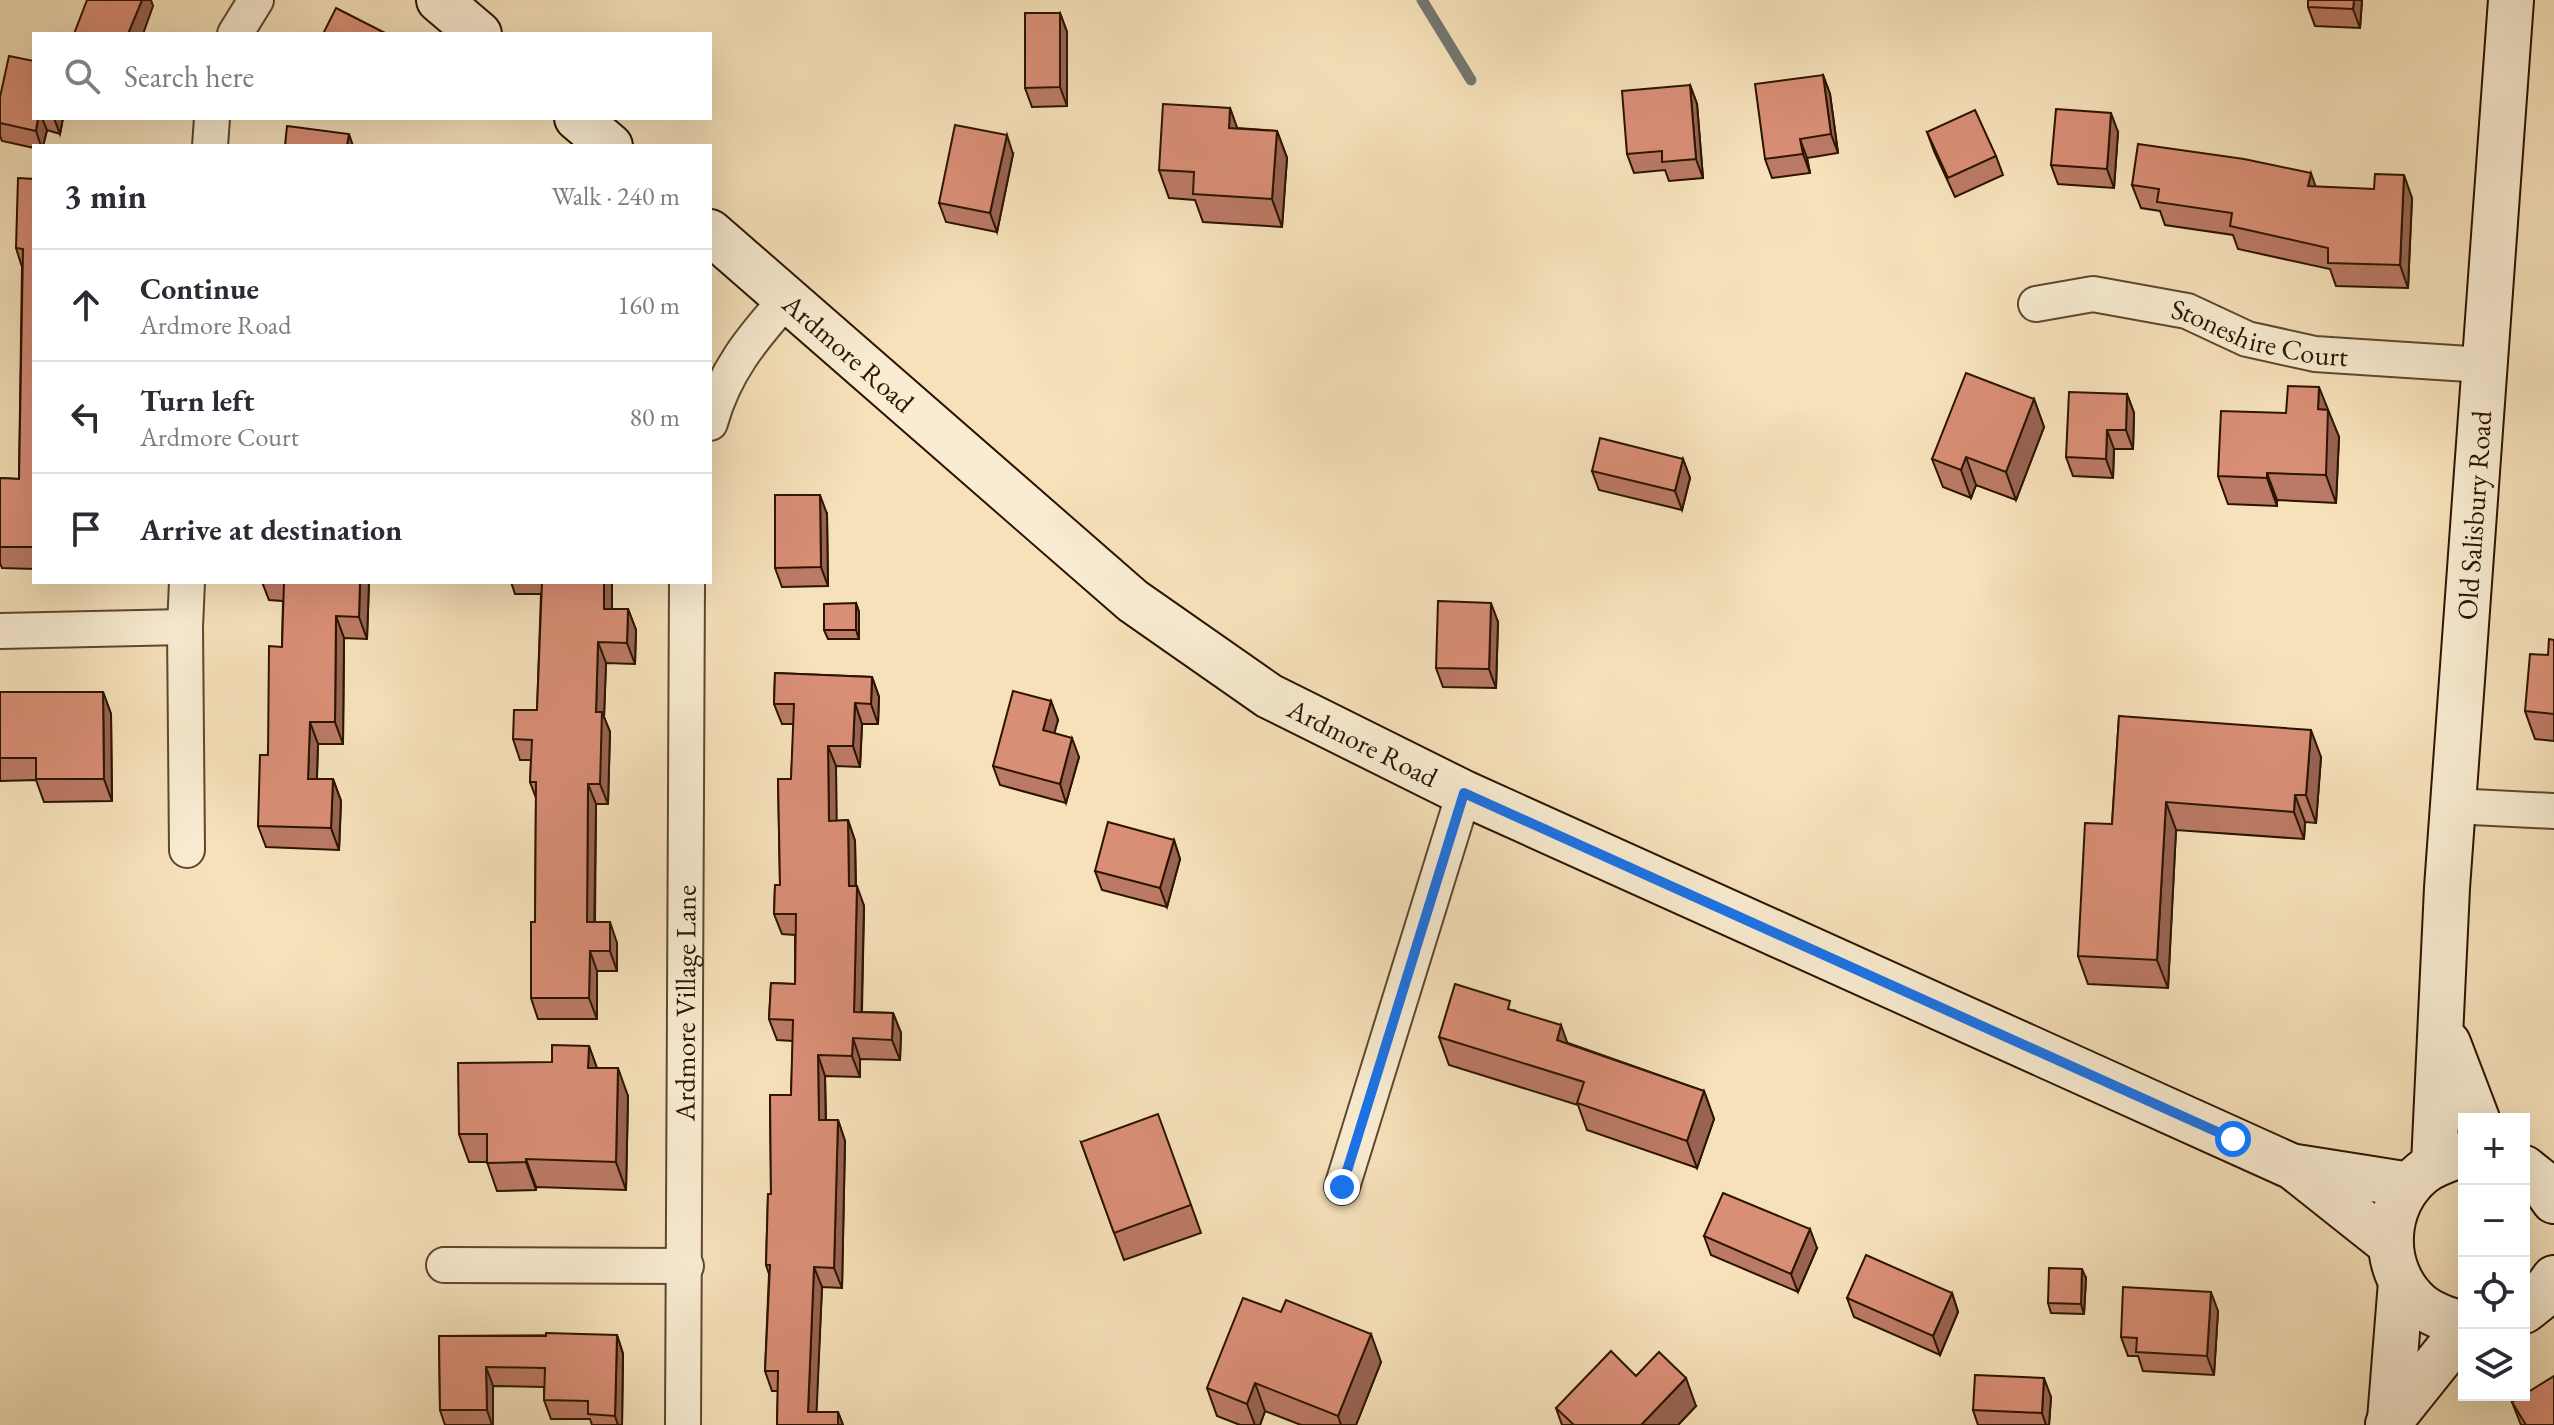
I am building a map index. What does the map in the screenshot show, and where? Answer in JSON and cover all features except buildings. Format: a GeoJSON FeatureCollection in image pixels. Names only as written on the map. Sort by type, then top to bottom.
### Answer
{"type":"FeatureCollection","features":[{"type":"Feature","properties":{"kind":"street"},"geometry":{"type":"LineString","coordinates":[[236,32],[256,0]]}},
{"type":"Feature","properties":{"kind":"street"},"geometry":{"type":"LineString","coordinates":[[439,0],[477,32]]}},
{"type":"Feature","properties":{"kind":"street","name":"Old Salisbury Road"},"geometry":{"type":"LineString","coordinates":[[2389,1422],[2396,1263],[2392,1223],[2399,1203],[2436,1168],[2452,806],[2511,0]]}},
{"type":"Feature","properties":{"kind":"street"},"geometry":{"type":"LineString","coordinates":[[210,144],[212,120]]}},
{"type":"Feature","properties":{"kind":"street"},"geometry":{"type":"LineString","coordinates":[[579,120],[608,144]]}},
{"type":"Feature","properties":{"kind":"street","name":"Ardmore Road"},"geometry":{"type":"LineString","coordinates":[[712,234],[1133,601],[1269,696],[1464,793],[2293,1167],[2396,1263]]}},
{"type":"Feature","properties":{"kind":"street","name":"Stoneshire Court"},"geometry":{"type":"LineString","coordinates":[[2036,304],[2093,294],[2187,311],[2247,339],[2315,354],[2484,365]]}},
{"type":"Feature","properties":{"kind":"street"},"geometry":{"type":"LineString","coordinates":[[712,416],[718,393],[748,342],[786,300]]}},
{"type":"Feature","properties":{"kind":"street"},"geometry":{"type":"LineString","coordinates":[[187,584],[187,850]]}},
{"type":"Feature","properties":{"kind":"street","name":"Ardmore Village Lane"},"geometry":{"type":"LineString","coordinates":[[683,1425],[687,584]]}},
{"type":"Feature","properties":{"kind":"street"},"geometry":{"type":"LineString","coordinates":[[0,631],[185,627]]}},
{"type":"Feature","properties":{"kind":"street"},"geometry":{"type":"LineString","coordinates":[[1342,1187],[1464,793]]}},
{"type":"Feature","properties":{"kind":"street"},"geometry":{"type":"LineString","coordinates":[[2452,806],[2554,811]]}},
{"type":"Feature","properties":{"kind":"street","name":"Old Salisbury Road"},"geometry":{"type":"LineString","coordinates":[[2442,1029],[2475,1113]]}},
{"type":"Feature","properties":{"kind":"street","name":"Ardmore Road"},"geometry":{"type":"LineString","coordinates":[[2293,1167],[2436,1168]]}},
{"type":"Feature","properties":{"kind":"street"},"geometry":{"type":"LineString","coordinates":[[2530,1173],[2554,1201]]}},
{"type":"Feature","properties":{"kind":"street","name":"Old Salisbury Road"},"geometry":{"type":"LineString","coordinates":[[2396,1263],[2419,1303],[2441,1318],[2458,1325]]}},
{"type":"Feature","properties":{"kind":"street"},"geometry":{"type":"LineString","coordinates":[[444,1265],[686,1266]]}},
{"type":"Feature","properties":{"kind":"street"},"geometry":{"type":"LineString","coordinates":[[2530,1306],[2554,1279]]}},
{"type":"Feature","properties":{"kind":"street","name":"Old Salisbury Road"},"geometry":{"type":"LineString","coordinates":[[2389,1422],[2462,1329]]}},
{"type":"Feature","properties":{"kind":"waterway"},"geometry":{"type":"LineString","coordinates":[[1422,0],[1471,80]]}},
{"type":"Feature","properties":{"kind":"route"},"geometry":{"type":"LineString","coordinates":[[1342,1187],[1464,793],[2233,1139]]}}]}
